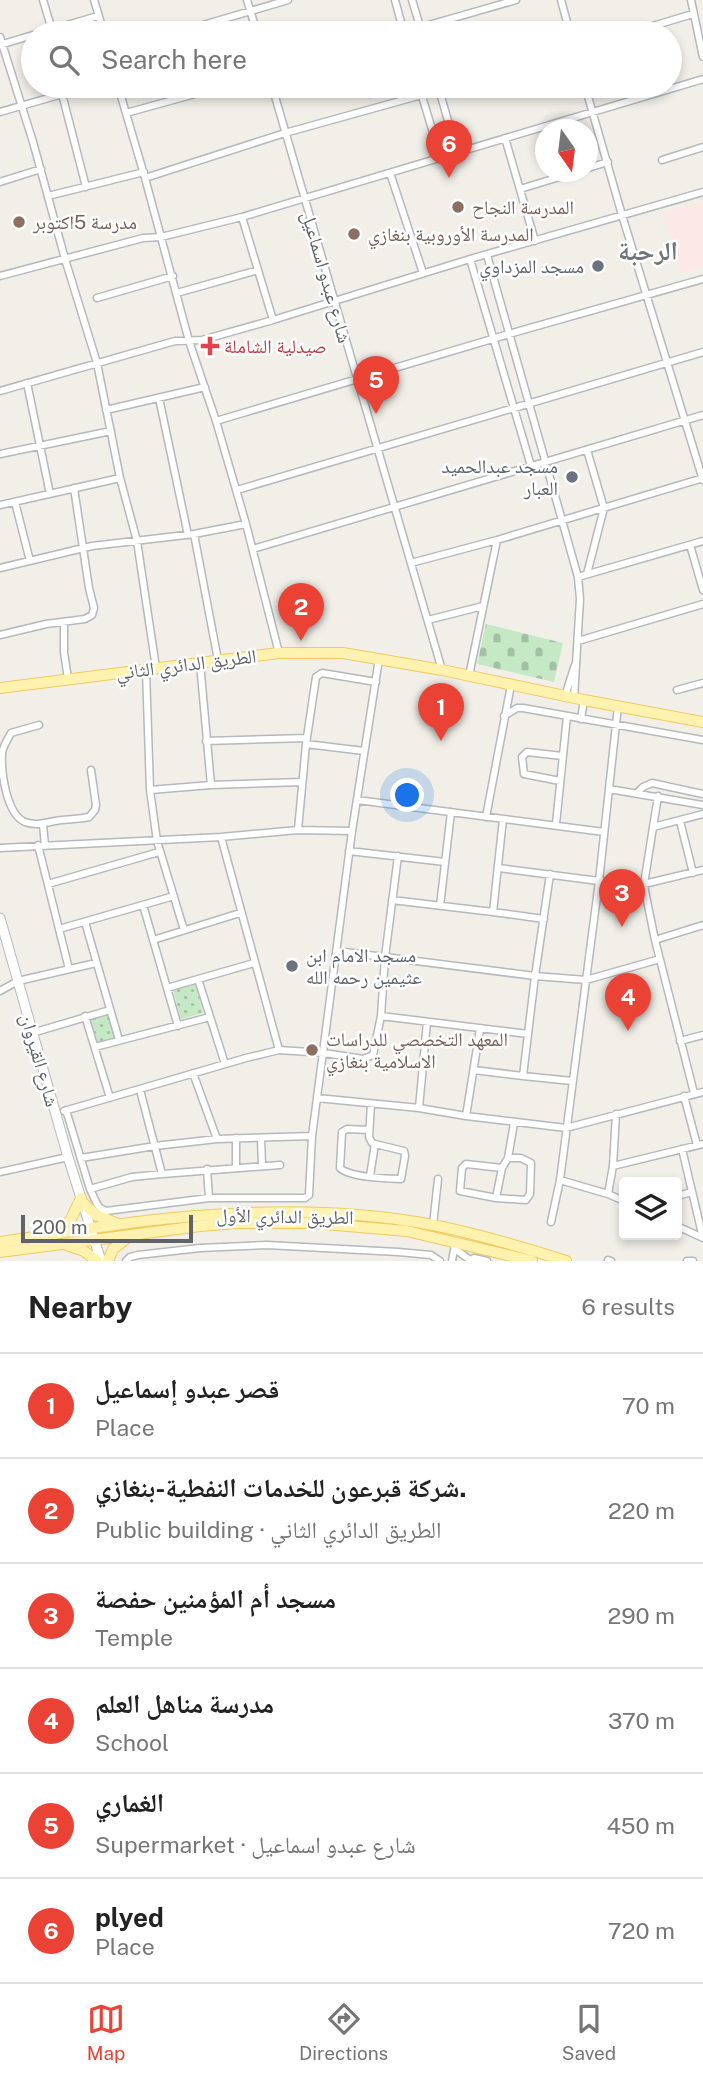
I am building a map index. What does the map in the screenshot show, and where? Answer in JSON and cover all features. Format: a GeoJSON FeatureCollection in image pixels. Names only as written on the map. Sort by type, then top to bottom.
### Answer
{"type":"FeatureCollection","features":[{"type":"Feature","properties":{"kind":"main road","name":"الطريق الدائري الثاني"},"geometry":{"type":"LineString","coordinates":[[0,688],[279,653],[343,653],[703,722]]}},
{"type":"Feature","properties":{"kind":"main road","name":"شارع القيروان"},"geometry":{"type":"LineString","coordinates":[[0,918],[32,1033],[61,1112],[68,1157],[99,1261]]}},
{"type":"Feature","properties":{"kind":"main road"},"geometry":{"type":"LineString","coordinates":[[55,1234],[70,1221],[81,1200],[96,1215],[122,1225]]}},
{"type":"Feature","properties":{"kind":"main road","name":"الطريق الدائري الأول"},"geometry":{"type":"LineString","coordinates":[[0,1242],[200,1216],[270,1212],[343,1214],[433,1225],[521,1246],[566,1261]]}},
{"type":"Feature","properties":{"kind":"main road","name":"الطريق الدائري الأول"},"geometry":{"type":"LineString","coordinates":[[0,1252],[237,1223],[312,1223],[407,1231],[455,1246],[529,1261]]}},
{"type":"Feature","properties":{"kind":"main road"},"geometry":{"type":"LineString","coordinates":[[108,1261],[119,1243],[134,1234]]}},
{"type":"Feature","properties":{"kind":"main road"},"geometry":{"type":"LineString","coordinates":[[63,1244],[83,1251],[99,1261]]}},
{"type":"Feature","properties":{"kind":"street"},"geometry":{"type":"LineString","coordinates":[[43,0],[49,21]]}},
{"type":"Feature","properties":{"kind":"street"},"geometry":{"type":"LineString","coordinates":[[94,0],[100,21]]}},
{"type":"Feature","properties":{"kind":"street"},"geometry":{"type":"LineString","coordinates":[[247,0],[253,21]]}},
{"type":"Feature","properties":{"kind":"street"},"geometry":{"type":"LineString","coordinates":[[216,21],[288,0]]}},
{"type":"Feature","properties":{"kind":"street"},"geometry":{"type":"LineString","coordinates":[[395,0],[400,21]]}},
{"type":"Feature","properties":{"kind":"street"},"geometry":{"type":"LineString","coordinates":[[412,0],[418,21]]}},
{"type":"Feature","properties":{"kind":"street"},"geometry":{"type":"LineString","coordinates":[[450,21],[516,0]]}},
{"type":"Feature","properties":{"kind":"street"},"geometry":{"type":"LineString","coordinates":[[561,0],[567,21]]}},
{"type":"Feature","properties":{"kind":"street"},"geometry":{"type":"LineString","coordinates":[[691,0],[703,57]]}},
{"type":"Feature","properties":{"kind":"street"},"geometry":{"type":"LineString","coordinates":[[667,21],[693,13]]}},
{"type":"Feature","properties":{"kind":"street"},"geometry":{"type":"LineString","coordinates":[[82,21],[99,16]]}},
{"type":"Feature","properties":{"kind":"street"},"geometry":{"type":"LineString","coordinates":[[21,38],[1,43],[41,169],[97,363],[120,478],[137,541],[151,669],[150,790],[159,852],[184,930]]}},
{"type":"Feature","properties":{"kind":"street"},"geometry":{"type":"LineString","coordinates":[[682,85],[703,79]]}},
{"type":"Feature","properties":{"kind":"street"},"geometry":{"type":"LineString","coordinates":[[0,112],[47,98]]}},
{"type":"Feature","properties":{"kind":"street"},"geometry":{"type":"LineString","coordinates":[[63,98],[86,187]]}},
{"type":"Feature","properties":{"kind":"street"},"geometry":{"type":"LineString","coordinates":[[122,98],[189,341],[247,524],[279,653]]}},
{"type":"Feature","properties":{"kind":"street"},"geometry":{"type":"LineString","coordinates":[[126,113],[180,98]]}},
{"type":"Feature","properties":{"kind":"street","name":"شارع عبدو اسماعيل"},"geometry":{"type":"LineString","coordinates":[[275,98],[442,670]]}},
{"type":"Feature","properties":{"kind":"street"},"geometry":{"type":"LineString","coordinates":[[48,196],[145,175],[411,98]]}},
{"type":"Feature","properties":{"kind":"street"},"geometry":{"type":"LineString","coordinates":[[423,98],[440,156]]}},
{"type":"Feature","properties":{"kind":"street"},"geometry":{"type":"LineString","coordinates":[[442,98],[457,152]]}},
{"type":"Feature","properties":{"kind":"street"},"geometry":{"type":"LineString","coordinates":[[411,563],[703,479],[589,98]]}},
{"type":"Feature","properties":{"kind":"street"},"geometry":{"type":"LineString","coordinates":[[0,276],[143,238],[161,237],[242,217],[638,98]]}},
{"type":"Feature","properties":{"kind":"street"},"geometry":{"type":"LineString","coordinates":[[505,138],[535,241]]}},
{"type":"Feature","properties":{"kind":"street"},"geometry":{"type":"LineString","coordinates":[[662,160],[703,147]]}},
{"type":"Feature","properties":{"kind":"street"},"geometry":{"type":"LineString","coordinates":[[598,165],[608,162]]}},
{"type":"Feature","properties":{"kind":"street"},"geometry":{"type":"LineString","coordinates":[[0,182],[41,169]]}},
{"type":"Feature","properties":{"kind":"street"},"geometry":{"type":"LineString","coordinates":[[390,173],[423,273]]}},
{"type":"Feature","properties":{"kind":"street"},"geometry":{"type":"LineString","coordinates":[[520,189],[543,182]]}},
{"type":"Feature","properties":{"kind":"street"},"geometry":{"type":"LineString","coordinates":[[0,391],[175,341],[202,340],[273,320],[470,259],[703,192]]}},
{"type":"Feature","properties":{"kind":"street"},"geometry":{"type":"LineString","coordinates":[[242,217],[273,320]]}},
{"type":"Feature","properties":{"kind":"street"},"geometry":{"type":"LineString","coordinates":[[487,255],[578,577],[580,599],[574,698],[581,719]]}},
{"type":"Feature","properties":{"kind":"street"},"geometry":{"type":"LineString","coordinates":[[470,259],[531,466]]}},
{"type":"Feature","properties":{"kind":"street"},"geometry":{"type":"LineString","coordinates":[[177,293],[258,270]]}},
{"type":"Feature","properties":{"kind":"street"},"geometry":{"type":"LineString","coordinates":[[97,298],[173,276]]}},
{"type":"Feature","properties":{"kind":"street"},"geometry":{"type":"LineString","coordinates":[[216,421],[493,338],[703,279]]}},
{"type":"Feature","properties":{"kind":"street"},"geometry":{"type":"LineString","coordinates":[[237,490],[703,352]]}},
{"type":"Feature","properties":{"kind":"street"},"geometry":{"type":"LineString","coordinates":[[27,383],[50,494]]}},
{"type":"Feature","properties":{"kind":"street"},"geometry":{"type":"LineString","coordinates":[[106,410],[205,387]]}},
{"type":"Feature","properties":{"kind":"street"},"geometry":{"type":"LineString","coordinates":[[159,398],[218,660]]}},
{"type":"Feature","properties":{"kind":"street"},"geometry":{"type":"LineString","coordinates":[[253,549],[703,415]]}},
{"type":"Feature","properties":{"kind":"street"},"geometry":{"type":"LineString","coordinates":[[0,454],[111,431]]}},
{"type":"Feature","properties":{"kind":"street"},"geometry":{"type":"LineString","coordinates":[[587,450],[604,508],[587,574]]}},
{"type":"Feature","properties":{"kind":"street"},"geometry":{"type":"LineString","coordinates":[[0,505],[120,478]]}},
{"type":"Feature","properties":{"kind":"street"},"geometry":{"type":"LineString","coordinates":[[0,635],[46,624],[85,619],[92,615],[94,608],[74,488]]}},
{"type":"Feature","properties":{"kind":"street"},"geometry":{"type":"LineString","coordinates":[[15,502],[30,561]]}},
{"type":"Feature","properties":{"kind":"street"},"geometry":{"type":"LineString","coordinates":[[0,568],[83,548],[247,524]]}},
{"type":"Feature","properties":{"kind":"street"},"geometry":{"type":"LineString","coordinates":[[469,676],[498,540]]}},
{"type":"Feature","properties":{"kind":"street"},"geometry":{"type":"LineString","coordinates":[[578,577],[703,541]]}},
{"type":"Feature","properties":{"kind":"street"},"geometry":{"type":"LineString","coordinates":[[690,545],[703,590]]}},
{"type":"Feature","properties":{"kind":"street"},"geometry":{"type":"LineString","coordinates":[[578,641],[703,604]]}},
{"type":"Feature","properties":{"kind":"street"},"geometry":{"type":"LineString","coordinates":[[428,620],[483,606]]}},
{"type":"Feature","properties":{"kind":"street"},"geometry":{"type":"LineString","coordinates":[[64,623],[68,679]]}},
{"type":"Feature","properties":{"kind":"street"},"geometry":{"type":"LineString","coordinates":[[379,659],[349,851],[324,1053],[312,1136],[308,1196],[209,1198],[106,1211],[100,1208],[90,1189],[81,1158],[61,1112],[279,1051],[324,1053],[363,1059],[373,1055],[381,1016],[385,957],[398,856]]}},
{"type":"Feature","properties":{"kind":"street"},"geometry":{"type":"LineString","coordinates":[[200,663],[211,785]]}},
{"type":"Feature","properties":{"kind":"street"},"geometry":{"type":"LineString","coordinates":[[299,830],[306,741],[316,677],[319,673],[376,682]]}},
{"type":"Feature","properties":{"kind":"street"},"geometry":{"type":"LineString","coordinates":[[677,690],[703,683]]}},
{"type":"Feature","properties":{"kind":"street"},"geometry":{"type":"LineString","coordinates":[[485,817],[511,685]]}},
{"type":"Feature","properties":{"kind":"street"},"geometry":{"type":"LineString","coordinates":[[551,1222],[560,1180],[599,881],[618,706]]}},
{"type":"Feature","properties":{"kind":"street"},"geometry":{"type":"LineString","coordinates":[[504,716],[517,708],[523,708],[703,740]]}},
{"type":"Feature","properties":{"kind":"street"},"geometry":{"type":"LineString","coordinates":[[556,824],[567,716]]}},
{"type":"Feature","properties":{"kind":"street"},"geometry":{"type":"LineString","coordinates":[[39,725],[11,733],[2,751],[2,776],[13,813],[25,822],[43,825],[56,820],[89,817],[96,805],[91,770]]}},
{"type":"Feature","properties":{"kind":"street"},"geometry":{"type":"LineString","coordinates":[[206,741],[306,741],[364,751]]}},
{"type":"Feature","properties":{"kind":"street"},"geometry":{"type":"LineString","coordinates":[[560,780],[524,774],[522,757],[527,752],[562,756]]}},
{"type":"Feature","properties":{"kind":"street"},"geometry":{"type":"LineString","coordinates":[[150,790],[302,782]]}},
{"type":"Feature","properties":{"kind":"street"},"geometry":{"type":"LineString","coordinates":[[637,793],[652,783],[703,794]]}},
{"type":"Feature","properties":{"kind":"street"},"geometry":{"type":"LineString","coordinates":[[609,789],[703,804]]}},
{"type":"Feature","properties":{"kind":"street"},"geometry":{"type":"LineString","coordinates":[[659,796],[644,884],[655,940],[694,1093]]}},
{"type":"Feature","properties":{"kind":"street"},"geometry":{"type":"LineString","coordinates":[[357,800],[604,832]]}},
{"type":"Feature","properties":{"kind":"street"},"geometry":{"type":"LineString","coordinates":[[440,906],[451,812]]}},
{"type":"Feature","properties":{"kind":"street"},"geometry":{"type":"LineString","coordinates":[[653,827],[703,814]]}},
{"type":"Feature","properties":{"kind":"street"},"geometry":{"type":"LineString","coordinates":[[493,912],[503,819]]}},
{"type":"Feature","properties":{"kind":"street"},"geometry":{"type":"LineString","coordinates":[[680,821],[693,873]]}},
{"type":"Feature","properties":{"kind":"street"},"geometry":{"type":"LineString","coordinates":[[43,825],[42,845],[48,884],[69,969]]}},
{"type":"Feature","properties":{"kind":"street"},"geometry":{"type":"LineString","coordinates":[[0,848],[157,841],[299,830],[352,831]]}},
{"type":"Feature","properties":{"kind":"street"},"geometry":{"type":"LineString","coordinates":[[221,837],[279,1051]]}},
{"type":"Feature","properties":{"kind":"street"},"geometry":{"type":"LineString","coordinates":[[349,851],[445,862]]}},
{"type":"Feature","properties":{"kind":"street"},"geometry":{"type":"LineString","coordinates":[[48,884],[159,852]]}},
{"type":"Feature","properties":{"kind":"street"},"geometry":{"type":"LineString","coordinates":[[499,868],[644,884],[703,870]]}},
{"type":"Feature","properties":{"kind":"street"},"geometry":{"type":"LineString","coordinates":[[523,1076],[550,874]]}},
{"type":"Feature","properties":{"kind":"street"},"geometry":{"type":"LineString","coordinates":[[59,929],[173,896]]}},
{"type":"Feature","properties":{"kind":"street"},"geometry":{"type":"LineString","coordinates":[[392,900],[544,919]]}},
{"type":"Feature","properties":{"kind":"street"},"geometry":{"type":"LineString","coordinates":[[143,905],[178,1026]]}},
{"type":"Feature","properties":{"kind":"street"},"geometry":{"type":"LineString","coordinates":[[153,940],[240,913]]}},
{"type":"Feature","properties":{"kind":"street"},"geometry":{"type":"LineString","coordinates":[[85,922],[119,1040]]}},
{"type":"Feature","properties":{"kind":"street"},"geometry":{"type":"LineString","coordinates":[[655,940],[703,925]]}},
{"type":"Feature","properties":{"kind":"street"},"geometry":{"type":"LineString","coordinates":[[337,951],[586,980],[660,959]]}},
{"type":"Feature","properties":{"kind":"street"},"geometry":{"type":"LineString","coordinates":[[0,991],[18,981],[96,963]]}},
{"type":"Feature","properties":{"kind":"street"},"geometry":{"type":"LineString","coordinates":[[167,988],[254,963]]}},
{"type":"Feature","properties":{"kind":"street"},"geometry":{"type":"LineString","coordinates":[[198,979],[225,1064]]}},
{"type":"Feature","properties":{"kind":"street"},"geometry":{"type":"LineString","coordinates":[[32,1033],[110,1010]]}},
{"type":"Feature","properties":{"kind":"street"},"geometry":{"type":"LineString","coordinates":[[381,1016],[528,1034]]}},
{"type":"Feature","properties":{"kind":"street"},"geometry":{"type":"LineString","coordinates":[[85,1017],[110,1098]]}},
{"type":"Feature","properties":{"kind":"street"},"geometry":{"type":"LineString","coordinates":[[95,1047],[210,1017]]}},
{"type":"Feature","properties":{"kind":"street"},"geometry":{"type":"LineString","coordinates":[[419,1108],[427,1022]]}},
{"type":"Feature","properties":{"kind":"street"},"geometry":{"type":"LineString","coordinates":[[466,1116],[480,1028]]}},
{"type":"Feature","properties":{"kind":"street"},"geometry":{"type":"LineString","coordinates":[[680,1041],[703,1035]]}},
{"type":"Feature","properties":{"kind":"street"},"geometry":{"type":"LineString","coordinates":[[474,1070],[572,1081]]}},
{"type":"Feature","properties":{"kind":"street"},"geometry":{"type":"LineString","coordinates":[[193,1073],[217,1139]]}},
{"type":"Feature","properties":{"kind":"street"},"geometry":{"type":"LineString","coordinates":[[140,1090],[162,1174]]}},
{"type":"Feature","properties":{"kind":"street"},"geometry":{"type":"LineString","coordinates":[[317,1098],[419,1108],[566,1128],[703,1091]]}},
{"type":"Feature","properties":{"kind":"street"},"geometry":{"type":"LineString","coordinates":[[613,1166],[700,1144],[684,1096]]}},
{"type":"Feature","properties":{"kind":"street"},"geometry":{"type":"LineString","coordinates":[[369,1130],[347,1129],[342,1132],[340,1168],[344,1173],[401,1179],[404,1151],[370,1141],[371,1104]]}},
{"type":"Feature","properties":{"kind":"street"},"geometry":{"type":"LineString","coordinates":[[608,1194],[613,1166],[616,1114]]}},
{"type":"Feature","properties":{"kind":"street"},"geometry":{"type":"LineString","coordinates":[[496,1198],[502,1168],[508,1158],[514,1123]]}},
{"type":"Feature","properties":{"kind":"street"},"geometry":{"type":"LineString","coordinates":[[81,1158],[217,1139],[312,1136]]}},
{"type":"Feature","properties":{"kind":"street"},"geometry":{"type":"LineString","coordinates":[[236,1138],[236,1168]]}},
{"type":"Feature","properties":{"kind":"street"},"geometry":{"type":"LineString","coordinates":[[261,1138],[262,1166]]}},
{"type":"Feature","properties":{"kind":"street"},"geometry":{"type":"LineString","coordinates":[[370,1176],[375,1144]]}},
{"type":"Feature","properties":{"kind":"street"},"geometry":{"type":"LineString","coordinates":[[682,1149],[703,1238]]}},
{"type":"Feature","properties":{"kind":"street"},"geometry":{"type":"LineString","coordinates":[[0,1172],[68,1157]]}},
{"type":"Feature","properties":{"kind":"street"},"geometry":{"type":"LineString","coordinates":[[502,1168],[468,1164],[462,1168],[460,1192],[524,1201],[530,1194],[531,1163],[521,1158],[508,1158]]}},
{"type":"Feature","properties":{"kind":"street"},"geometry":{"type":"LineString","coordinates":[[90,1189],[132,1177],[280,1165]]}},
{"type":"Feature","properties":{"kind":"street"},"geometry":{"type":"LineString","coordinates":[[207,1169],[209,1198]]}},
{"type":"Feature","properties":{"kind":"street"},"geometry":{"type":"LineString","coordinates":[[433,1225],[438,1179]]}},
{"type":"Feature","properties":{"kind":"street"},"geometry":{"type":"LineString","coordinates":[[560,1180],[619,1198]]}},
{"type":"Feature","properties":{"kind":"street"},"geometry":{"type":"LineString","coordinates":[[682,1195],[692,1192]]}},
{"type":"Feature","properties":{"kind":"street"},"geometry":{"type":"LineString","coordinates":[[682,1228],[703,1238]]}},
{"type":"Feature","properties":{"kind":"street"},"geometry":{"type":"LineString","coordinates":[[126,1261],[130,1256],[138,1255],[200,1248],[267,1245],[431,1255],[440,1261]]}},
{"type":"Feature","properties":{"kind":"street"},"geometry":{"type":"LineString","coordinates":[[452,1261],[455,1246],[469,1261],[475,1258],[487,1261]]}},
{"type":"Feature","properties":{"kind":"street"},"geometry":{"type":"LineString","coordinates":[[687,1261],[693,1261]]}},
{"type":"Feature","properties":{"kind":"shaded area"},"geometry":{"type":"Polygon","coordinates":[[[703,202],[703,267],[681,273],[663,212],[703,202]]]}},
{"type":"Feature","properties":{"kind":"green space"},"geometry":{"type":"Polygon","coordinates":[[[486,624],[563,643],[554,682],[477,664],[486,624]]]}},
{"type":"Feature","properties":{"kind":"green space"},"geometry":{"type":"Polygon","coordinates":[[[196,984],[203,1013],[181,1019],[173,990],[196,984]]]}},
{"type":"Feature","properties":{"kind":"green space"},"geometry":{"type":"Polygon","coordinates":[[[108,1014],[115,1039],[98,1044],[90,1019],[108,1014]]]}},
{"type":"Feature","properties":{"kind":"place","name":"plyed"},"geometry":{"type":"Point","coordinates":[449,178]}},
{"type":"Feature","properties":{"kind":"place","name":"المدرسة النجاح"},"geometry":{"type":"Point","coordinates":[458,207]}},
{"type":"Feature","properties":{"kind":"place","name":"مدرسة 5اكتوبر"},"geometry":{"type":"Point","coordinates":[19,222]}},
{"type":"Feature","properties":{"kind":"place","name":"المدرسة الأوروبية بنغازي"},"geometry":{"type":"Point","coordinates":[354,234]}},
{"type":"Feature","properties":{"kind":"place","name":"مسجد المزداوي"},"geometry":{"type":"Point","coordinates":[598,266]}},
{"type":"Feature","properties":{"kind":"place","name":"صيدلية الشاملة"},"geometry":{"type":"Point","coordinates":[210,346]}},
{"type":"Feature","properties":{"kind":"place","name":"الغماري"},"geometry":{"type":"Point","coordinates":[376,414]}},
{"type":"Feature","properties":{"kind":"place","name":"مسجد عبدالحميد العبار"},"geometry":{"type":"Point","coordinates":[572,477]}},
{"type":"Feature","properties":{"kind":"place","name":"شركة قبرعون للخدمات النفطية-بنغازي."},"geometry":{"type":"Point","coordinates":[301,641]}},
{"type":"Feature","properties":{"kind":"place","name":"قصر عبدو إسماعيل"},"geometry":{"type":"Point","coordinates":[441,741]}},
{"type":"Feature","properties":{"kind":"place","name":"مسجد أم المؤمنين حفصة"},"geometry":{"type":"Point","coordinates":[622,927]}},
{"type":"Feature","properties":{"kind":"place","name":"مسجد الامام ابن عثيمين رحمه الله"},"geometry":{"type":"Point","coordinates":[292,966]}},
{"type":"Feature","properties":{"kind":"place","name":"مدرسة مناهل العلم"},"geometry":{"type":"Point","coordinates":[628,1031]}},
{"type":"Feature","properties":{"kind":"place","name":"المعهد التخصصي للدراسات الاسلامية بنغازي"},"geometry":{"type":"Point","coordinates":[312,1050]}},
{"type":"Feature","properties":{"kind":"district","name":"الرحبة"},"geometry":{"type":"Point","coordinates":[648,251]}}]}
